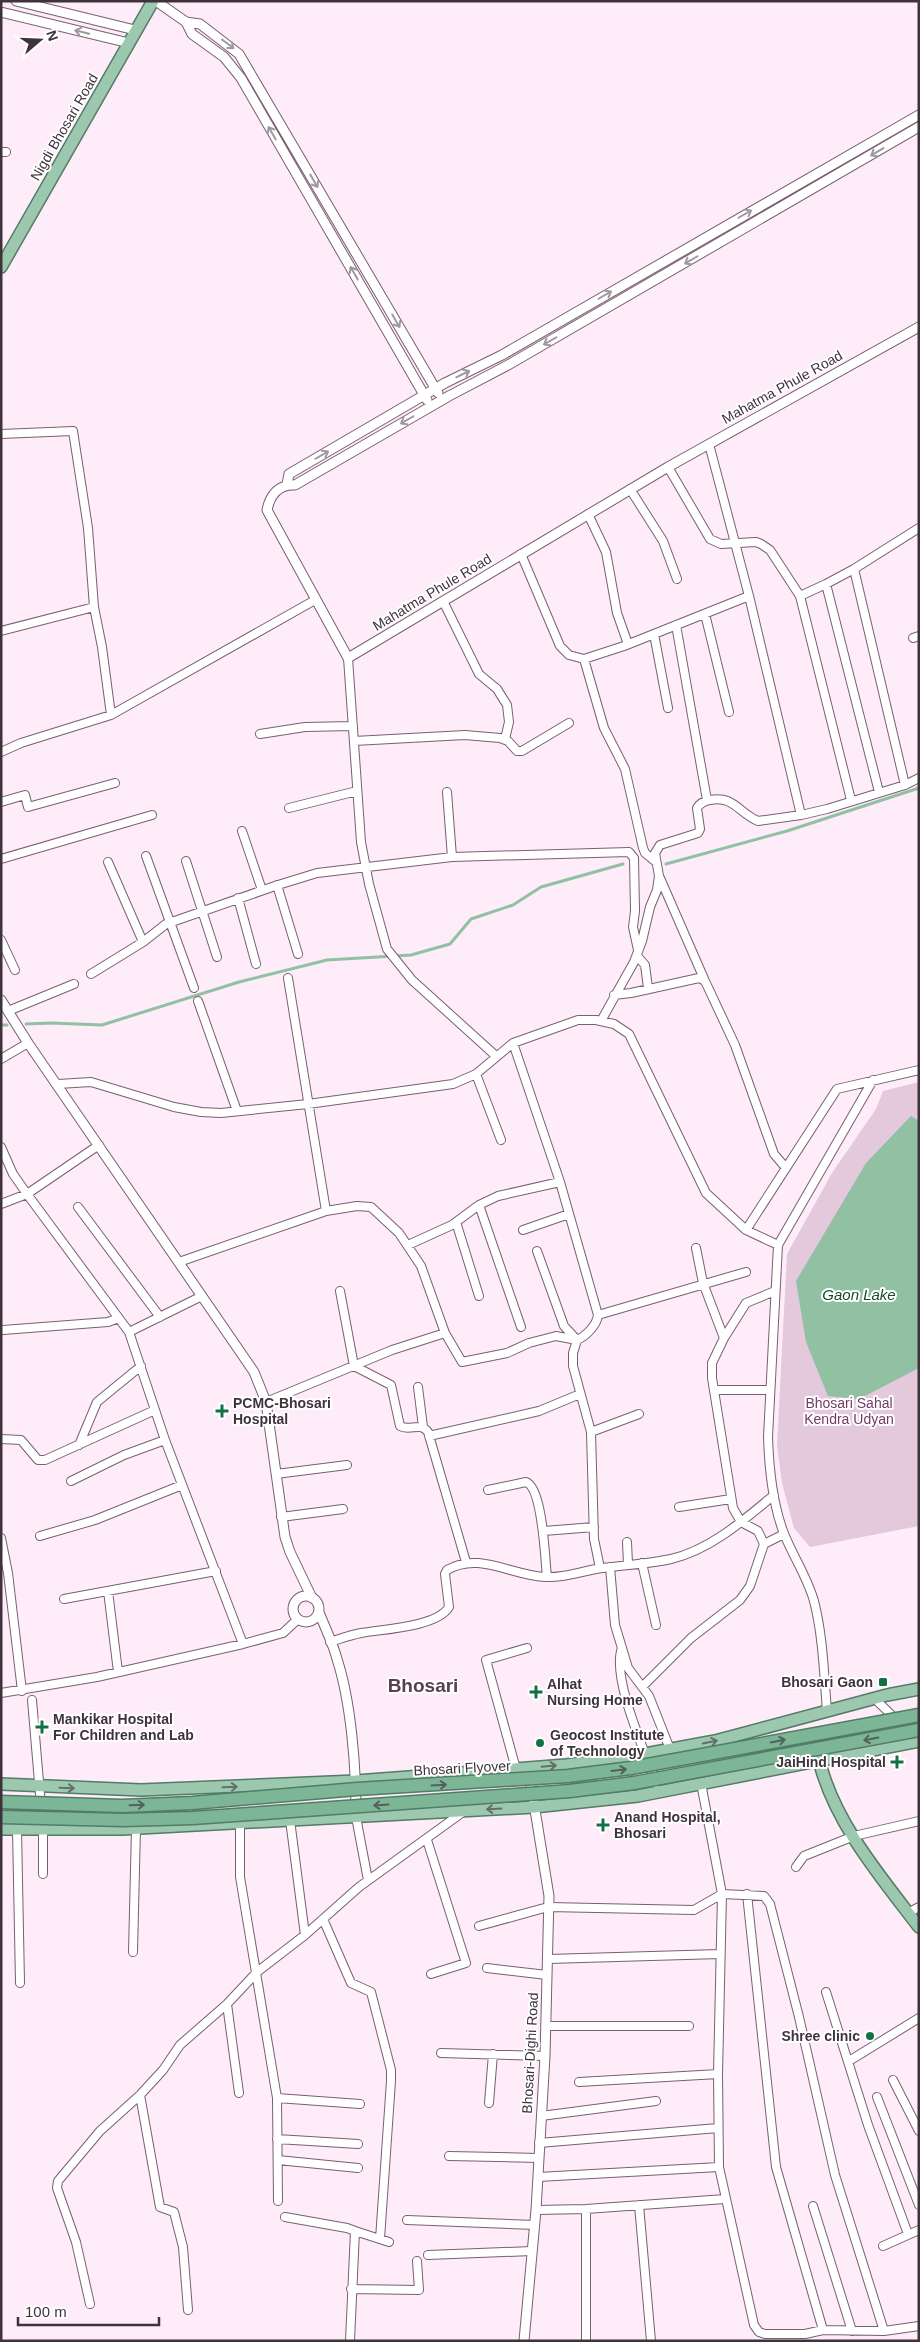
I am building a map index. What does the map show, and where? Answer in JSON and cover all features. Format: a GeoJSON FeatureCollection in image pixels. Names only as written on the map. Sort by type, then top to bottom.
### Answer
{"type":"FeatureCollection","features":[{"type":"Feature","properties":{"kind":"highway","name":"Bhosari Flyover"},"geometry":{"type":"LineString","coordinates":[[1,1802],[122,1806],[192,1803],[357,1789],[568,1776],[631,1768],[919,1715]]}},
{"type":"Feature","properties":{"kind":"highway"},"geometry":{"type":"LineString","coordinates":[[1,1817],[123,1820],[193,1818],[570,1791],[634,1783],[919,1730]]}},
{"type":"Feature","properties":{"kind":"main road","name":"Nigdi Bhosari Road"},"geometry":{"type":"LineString","coordinates":[[2,263],[135,30],[154,1]]}},
{"type":"Feature","properties":{"kind":"main road"},"geometry":{"type":"LineString","coordinates":[[1,1784],[141,1790],[356,1781],[529,1768],[646,1754],[715,1741],[874,1698],[919,1689]]}},
{"type":"Feature","properties":{"kind":"main road"},"geometry":{"type":"LineString","coordinates":[[1,1829],[136,1828],[534,1807],[659,1792],[919,1741]]}},
{"type":"Feature","properties":{"kind":"main road"},"geometry":{"type":"LineString","coordinates":[[819,1760],[830,1797],[870,1862],[919,1926]]}},
{"type":"Feature","properties":{"kind":"street"},"geometry":{"type":"LineString","coordinates":[[154,1],[186,22],[200,24],[232,47],[251,71],[442,400]]}},
{"type":"Feature","properties":{"kind":"street"},"geometry":{"type":"LineString","coordinates":[[16,16],[17,2],[135,30]]}},
{"type":"Feature","properties":{"kind":"street"},"geometry":{"type":"LineString","coordinates":[[1,12],[129,43]]}},
{"type":"Feature","properties":{"kind":"street"},"geometry":{"type":"LineString","coordinates":[[61,27],[64,13]]}},
{"type":"Feature","properties":{"kind":"street"},"geometry":{"type":"LineString","coordinates":[[186,22],[192,34],[224,57],[241,78],[431,406]]}},
{"type":"Feature","properties":{"kind":"street"},"geometry":{"type":"LineString","coordinates":[[287,484],[289,474],[435,389],[502,355],[919,115]]}},
{"type":"Feature","properties":{"kind":"street"},"geometry":{"type":"LineString","coordinates":[[496,1056],[412,980],[387,949],[365,866],[357,791],[348,658],[267,510],[269,500],[273,493],[287,484],[295,485],[431,406],[508,365],[919,127]]}},
{"type":"Feature","properties":{"kind":"street"},"geometry":{"type":"LineString","coordinates":[[649,270],[655,280]]}},
{"type":"Feature","properties":{"kind":"street","name":"Mahatma Phule Road"},"geometry":{"type":"LineString","coordinates":[[348,658],[630,489],[919,327]]}},
{"type":"Feature","properties":{"kind":"street"},"geometry":{"type":"LineString","coordinates":[[1,434],[74,431],[88,528],[94,607],[102,647],[110,715]]}},
{"type":"Feature","properties":{"kind":"street"},"geometry":{"type":"LineString","coordinates":[[708,444],[736,542],[801,815]]}},
{"type":"Feature","properties":{"kind":"street"},"geometry":{"type":"LineString","coordinates":[[668,467],[710,539],[721,544],[756,542],[770,550],[800,596],[851,800]]}},
{"type":"Feature","properties":{"kind":"street"},"geometry":{"type":"LineString","coordinates":[[630,489],[663,541],[677,579]]}},
{"type":"Feature","properties":{"kind":"street"},"geometry":{"type":"LineString","coordinates":[[588,514],[606,552],[617,613],[628,644]]}},
{"type":"Feature","properties":{"kind":"street"},"geometry":{"type":"LineString","coordinates":[[800,596],[854,569],[919,528]]}},
{"type":"Feature","properties":{"kind":"street"},"geometry":{"type":"LineString","coordinates":[[521,554],[560,646],[569,655],[584,658],[628,644],[749,596]]}},
{"type":"Feature","properties":{"kind":"street"},"geometry":{"type":"LineString","coordinates":[[854,569],[905,785]]}},
{"type":"Feature","properties":{"kind":"street"},"geometry":{"type":"LineString","coordinates":[[826,584],[879,792]]}},
{"type":"Feature","properties":{"kind":"street"},"geometry":{"type":"LineString","coordinates":[[1,752],[110,715],[315,600]]}},
{"type":"Feature","properties":{"kind":"street"},"geometry":{"type":"LineString","coordinates":[[443,601],[479,674],[497,689],[506,705],[509,722],[505,739]]}},
{"type":"Feature","properties":{"kind":"street"},"geometry":{"type":"LineString","coordinates":[[1,630],[94,607]]}},
{"type":"Feature","properties":{"kind":"street"},"geometry":{"type":"LineString","coordinates":[[705,614],[729,712]]}},
{"type":"Feature","properties":{"kind":"street"},"geometry":{"type":"LineString","coordinates":[[676,625],[707,800]]}},
{"type":"Feature","properties":{"kind":"street"},"geometry":{"type":"LineString","coordinates":[[654,634],[668,708]]}},
{"type":"Feature","properties":{"kind":"street"},"geometry":{"type":"LineString","coordinates":[[584,658],[604,728],[625,769],[642,848],[656,862]]}},
{"type":"Feature","properties":{"kind":"street"},"geometry":{"type":"LineString","coordinates":[[354,741],[464,735],[505,739],[514,751],[522,751],[569,723]]}},
{"type":"Feature","properties":{"kind":"street"},"geometry":{"type":"LineString","coordinates":[[260,734],[305,727],[353,726]]}},
{"type":"Feature","properties":{"kind":"street"},"geometry":{"type":"LineString","coordinates":[[786,1168],[774,1154],[736,1045],[705,982],[659,876],[655,853],[660,845],[698,833],[700,829],[697,808],[707,800],[719,798],[727,800],[758,820],[801,815],[827,809],[851,800],[905,785],[919,778]]}},
{"type":"Feature","properties":{"kind":"street"},"geometry":{"type":"LineString","coordinates":[[1,802],[24,795],[28,807],[115,783]]}},
{"type":"Feature","properties":{"kind":"street"},"geometry":{"type":"LineString","coordinates":[[289,808],[357,791]]}},
{"type":"Feature","properties":{"kind":"street"},"geometry":{"type":"LineString","coordinates":[[447,792],[452,857]]}},
{"type":"Feature","properties":{"kind":"street"},"geometry":{"type":"LineString","coordinates":[[1,859],[152,815]]}},
{"type":"Feature","properties":{"kind":"street"},"geometry":{"type":"LineString","coordinates":[[242,831],[262,890]]}},
{"type":"Feature","properties":{"kind":"street"},"geometry":{"type":"LineString","coordinates":[[91,974],[143,942],[171,922],[317,873],[452,857],[629,852],[634,858],[635,911],[633,926],[638,953],[645,965],[648,988]]}},
{"type":"Feature","properties":{"kind":"street"},"geometry":{"type":"LineString","coordinates":[[146,856],[194,988]]}},
{"type":"Feature","properties":{"kind":"street"},"geometry":{"type":"LineString","coordinates":[[186,861],[204,910],[218,957]]}},
{"type":"Feature","properties":{"kind":"street"},"geometry":{"type":"LineString","coordinates":[[108,862],[143,942]]}},
{"type":"Feature","properties":{"kind":"street"},"geometry":{"type":"LineString","coordinates":[[601,1021],[638,953],[650,907],[657,890],[659,876]]}},
{"type":"Feature","properties":{"kind":"street"},"geometry":{"type":"LineString","coordinates":[[277,885],[298,954]]}},
{"type":"Feature","properties":{"kind":"street"},"geometry":{"type":"LineString","coordinates":[[238,898],[256,964]]}},
{"type":"Feature","properties":{"kind":"street"},"geometry":{"type":"LineString","coordinates":[[1,940],[16,970]]}},
{"type":"Feature","properties":{"kind":"street"},"geometry":{"type":"LineString","coordinates":[[288,978],[326,1211]]}},
{"type":"Feature","properties":{"kind":"street"},"geometry":{"type":"LineString","coordinates":[[614,994],[631,994],[648,988],[699,978],[705,982]]}},
{"type":"Feature","properties":{"kind":"street"},"geometry":{"type":"LineString","coordinates":[[8,1011],[74,984]]}},
{"type":"Feature","properties":{"kind":"street"},"geometry":{"type":"LineString","coordinates":[[1,1000],[28,1043],[58,1084],[254,1372],[266,1402],[281,1517],[290,1552],[312,1598],[318,1604],[319,1612],[344,1684],[356,1781],[356,1817],[368,1880]]}},
{"type":"Feature","properties":{"kind":"street"},"geometry":{"type":"LineString","coordinates":[[198,1001],[237,1111]]}},
{"type":"Feature","properties":{"kind":"street"},"geometry":{"type":"LineString","coordinates":[[58,1084],[91,1082],[153,1102],[192,1110],[221,1113],[308,1104],[453,1084],[476,1074],[513,1043],[578,1020],[601,1021],[614,1024],[629,1034],[706,1193],[746,1230],[778,1245]]}},
{"type":"Feature","properties":{"kind":"street"},"geometry":{"type":"LineString","coordinates":[[1,1059],[28,1043]]}},
{"type":"Feature","properties":{"kind":"street"},"geometry":{"type":"LineString","coordinates":[[179,1262],[326,1211],[357,1206],[371,1207],[393,1226],[421,1266],[445,1332],[462,1362],[507,1353],[529,1343],[556,1336],[577,1340],[583,1338],[594,1325],[598,1315],[560,1182],[513,1043]]}},
{"type":"Feature","properties":{"kind":"street"},"geometry":{"type":"LineString","coordinates":[[746,1230],[837,1089],[919,1070]]}},
{"type":"Feature","properties":{"kind":"street"},"geometry":{"type":"LineString","coordinates":[[476,1074],[501,1140]]}},
{"type":"Feature","properties":{"kind":"street"},"geometry":{"type":"LineString","coordinates":[[827,1711],[822,1653],[814,1601],[805,1576],[784,1534],[769,1466],[768,1437],[778,1245],[873,1080]]}},
{"type":"Feature","properties":{"kind":"street"},"geometry":{"type":"LineString","coordinates":[[1,1204],[26,1194],[99,1145]]}},
{"type":"Feature","properties":{"kind":"street"},"geometry":{"type":"LineString","coordinates":[[2,1150],[13,1174],[26,1194],[129,1332],[165,1440],[243,1644]]}},
{"type":"Feature","properties":{"kind":"street"},"geometry":{"type":"LineString","coordinates":[[408,1246],[456,1222],[479,1205],[498,1196],[560,1182]]}},
{"type":"Feature","properties":{"kind":"street"},"geometry":{"type":"LineString","coordinates":[[479,1205],[521,1327]]}},
{"type":"Feature","properties":{"kind":"street"},"geometry":{"type":"LineString","coordinates":[[78,1207],[160,1317]]}},
{"type":"Feature","properties":{"kind":"street"},"geometry":{"type":"LineString","coordinates":[[523,1230],[569,1214]]}},
{"type":"Feature","properties":{"kind":"street"},"geometry":{"type":"LineString","coordinates":[[456,1222],[479,1296]]}},
{"type":"Feature","properties":{"kind":"street"},"geometry":{"type":"LineString","coordinates":[[696,1248],[703,1283],[724,1338]]}},
{"type":"Feature","properties":{"kind":"street"},"geometry":{"type":"LineString","coordinates":[[537,1250],[564,1326],[577,1340]]}},
{"type":"Feature","properties":{"kind":"street"},"geometry":{"type":"LineString","coordinates":[[598,1315],[746,1272]]}},
{"type":"Feature","properties":{"kind":"street"},"geometry":{"type":"LineString","coordinates":[[340,1291],[354,1366]]}},
{"type":"Feature","properties":{"kind":"street"},"geometry":{"type":"LineString","coordinates":[[642,1687],[691,1638],[740,1600],[750,1586],[764,1544],[758,1531],[741,1522],[731,1499],[714,1390],[712,1363],[724,1338],[746,1303],[775,1291]]}},
{"type":"Feature","properties":{"kind":"street"},"geometry":{"type":"LineString","coordinates":[[129,1332],[202,1296]]}},
{"type":"Feature","properties":{"kind":"street"},"geometry":{"type":"LineString","coordinates":[[3,1330],[108,1322],[119,1318]]}},
{"type":"Feature","properties":{"kind":"street"},"geometry":{"type":"LineString","coordinates":[[266,1402],[445,1332]]}},
{"type":"Feature","properties":{"kind":"street"},"geometry":{"type":"LineString","coordinates":[[577,1340],[573,1353],[573,1366],[591,1432],[594,1539],[600,1568]]}},
{"type":"Feature","properties":{"kind":"street"},"geometry":{"type":"LineString","coordinates":[[79,1445],[96,1402],[141,1366]]}},
{"type":"Feature","properties":{"kind":"street"},"geometry":{"type":"LineString","coordinates":[[354,1366],[391,1385],[400,1426],[404,1428],[423,1427]]}},
{"type":"Feature","properties":{"kind":"street"},"geometry":{"type":"LineString","coordinates":[[418,1387],[423,1427],[429,1436],[466,1562]]}},
{"type":"Feature","properties":{"kind":"street"},"geometry":{"type":"LineString","coordinates":[[714,1390],[770,1390]]}},
{"type":"Feature","properties":{"kind":"street"},"geometry":{"type":"LineString","coordinates":[[429,1436],[538,1411],[580,1394]]}},
{"type":"Feature","properties":{"kind":"street"},"geometry":{"type":"LineString","coordinates":[[1,1440],[16,1438],[21,1440],[38,1460],[45,1460],[155,1410]]}},
{"type":"Feature","properties":{"kind":"street"},"geometry":{"type":"LineString","coordinates":[[591,1432],[639,1414]]}},
{"type":"Feature","properties":{"kind":"street"},"geometry":{"type":"LineString","coordinates":[[71,1481],[124,1455],[165,1440]]}},
{"type":"Feature","properties":{"kind":"street"},"geometry":{"type":"LineString","coordinates":[[276,1474],[347,1465]]}},
{"type":"Feature","properties":{"kind":"street"},"geometry":{"type":"LineString","coordinates":[[488,1490],[520,1482],[530,1483],[544,1532],[547,1578]]}},
{"type":"Feature","properties":{"kind":"street"},"geometry":{"type":"LineString","coordinates":[[40,1536],[95,1520],[182,1485]]}},
{"type":"Feature","properties":{"kind":"street"},"geometry":{"type":"LineString","coordinates":[[330,1642],[349,1636],[410,1625],[440,1617],[450,1607],[445,1574],[447,1570],[466,1562],[485,1563],[525,1575],[547,1578],[567,1576],[600,1568],[672,1558],[688,1553],[741,1522],[774,1495]]}},
{"type":"Feature","properties":{"kind":"street"},"geometry":{"type":"LineString","coordinates":[[679,1507],[731,1499]]}},
{"type":"Feature","properties":{"kind":"street"},"geometry":{"type":"LineString","coordinates":[[281,1517],[343,1509]]}},
{"type":"Feature","properties":{"kind":"street"},"geometry":{"type":"LineString","coordinates":[[544,1532],[594,1527]]}},
{"type":"Feature","properties":{"kind":"street"},"geometry":{"type":"LineString","coordinates":[[764,1544],[784,1534]]}},
{"type":"Feature","properties":{"kind":"street"},"geometry":{"type":"LineString","coordinates":[[1,1538],[8,1573],[22,1690]]}},
{"type":"Feature","properties":{"kind":"street"},"geometry":{"type":"LineString","coordinates":[[627,1542],[628,1564]]}},
{"type":"Feature","properties":{"kind":"street"},"geometry":{"type":"LineString","coordinates":[[642,1563],[656,1625]]}},
{"type":"Feature","properties":{"kind":"street"},"geometry":{"type":"LineString","coordinates":[[610,1567],[615,1625],[628,1668],[653,1704],[670,1749]]}},
{"type":"Feature","properties":{"kind":"street"},"geometry":{"type":"LineString","coordinates":[[64,1599],[216,1572]]}},
{"type":"Feature","properties":{"kind":"street"},"geometry":{"type":"LineString","coordinates":[[108,1591],[118,1672]]}},
{"type":"Feature","properties":{"kind":"street"},"geometry":{"type":"LineString","coordinates":[[312,1598],[301,1597],[295,1602],[293,1610],[298,1620],[302,1622],[311,1622],[319,1612]]}},
{"type":"Feature","properties":{"kind":"street"},"geometry":{"type":"LineString","coordinates":[[1,1693],[118,1672],[243,1644],[283,1633],[298,1620]]}},
{"type":"Feature","properties":{"kind":"street"},"geometry":{"type":"LineString","coordinates":[[622,1647],[619,1656],[620,1681],[659,1792]]}},
{"type":"Feature","properties":{"kind":"street"},"geometry":{"type":"LineString","coordinates":[[516,1769],[486,1660],[527,1648]]}},
{"type":"Feature","properties":{"kind":"street"},"geometry":{"type":"LineString","coordinates":[[874,1698],[919,1741]]}},
{"type":"Feature","properties":{"kind":"street"},"geometry":{"type":"LineString","coordinates":[[32,1700],[43,1829],[43,1874]]}},
{"type":"Feature","properties":{"kind":"street","name":"Bhosari-Dighi Road"},"geometry":{"type":"LineString","coordinates":[[524,2341],[536,2210],[545,2056],[549,1896],[529,1768]]}},
{"type":"Feature","properties":{"kind":"street"},"geometry":{"type":"LineString","coordinates":[[701,1783],[722,1894],[718,2074],[719,2167],[754,2325],[759,2332],[765,2334],[805,2337],[823,2330],[884,2331],[919,2326]]}},
{"type":"Feature","properties":{"kind":"street"},"geometry":{"type":"LineString","coordinates":[[90,2304],[76,2242],[57,2188],[58,2182],[100,2131],[140,2095],[163,2070],[180,2045],[227,2004],[257,1972],[368,1880],[427,1840],[465,1811]]}},
{"type":"Feature","properties":{"kind":"street"},"geometry":{"type":"LineString","coordinates":[[290,1820],[305,1934]]}},
{"type":"Feature","properties":{"kind":"street"},"geometry":{"type":"LineString","coordinates":[[796,1867],[804,1856],[854,1836],[919,1820]]}},
{"type":"Feature","properties":{"kind":"street"},"geometry":{"type":"LineString","coordinates":[[240,1823],[240,1877],[277,2098],[278,2201]]}},
{"type":"Feature","properties":{"kind":"street"},"geometry":{"type":"LineString","coordinates":[[133,1952],[136,1828]]}},
{"type":"Feature","properties":{"kind":"street"},"geometry":{"type":"LineString","coordinates":[[17,1829],[20,1983]]}},
{"type":"Feature","properties":{"kind":"street"},"geometry":{"type":"LineString","coordinates":[[427,1840],[466,1963],[431,1974]]}},
{"type":"Feature","properties":{"kind":"street"},"geometry":{"type":"LineString","coordinates":[[479,1926],[548,1907],[694,1910],[722,1894],[764,1896],[770,1904],[799,2017],[835,2175],[884,2331]]}},
{"type":"Feature","properties":{"kind":"street"},"geometry":{"type":"LineString","coordinates":[[747,1894],[776,2167],[823,2330]]}},
{"type":"Feature","properties":{"kind":"street"},"geometry":{"type":"LineString","coordinates":[[908,1913],[919,1907]]}},
{"type":"Feature","properties":{"kind":"street"},"geometry":{"type":"LineString","coordinates":[[323,1919],[351,1982],[354,1986],[368,1989],[371,1992],[391,2070],[380,2239]]}},
{"type":"Feature","properties":{"kind":"street"},"geometry":{"type":"LineString","coordinates":[[548,1959],[720,1954]]}},
{"type":"Feature","properties":{"kind":"street"},"geometry":{"type":"LineString","coordinates":[[487,1968],[547,1975]]}},
{"type":"Feature","properties":{"kind":"street"},"geometry":{"type":"LineString","coordinates":[[826,1992],[868,2125],[908,2234]]}},
{"type":"Feature","properties":{"kind":"street"},"geometry":{"type":"LineString","coordinates":[[227,2004],[239,2092]]}},
{"type":"Feature","properties":{"kind":"street"},"geometry":{"type":"LineString","coordinates":[[848,2061],[919,2018]]}},
{"type":"Feature","properties":{"kind":"street"},"geometry":{"type":"LineString","coordinates":[[546,2026],[689,2026]]}},
{"type":"Feature","properties":{"kind":"street"},"geometry":{"type":"LineString","coordinates":[[441,2053],[545,2056]]}},
{"type":"Feature","properties":{"kind":"street"},"geometry":{"type":"LineString","coordinates":[[489,2103],[493,2054]]}},
{"type":"Feature","properties":{"kind":"street"},"geometry":{"type":"LineString","coordinates":[[579,2082],[718,2074]]}},
{"type":"Feature","properties":{"kind":"street"},"geometry":{"type":"LineString","coordinates":[[893,2080],[919,2132]]}},
{"type":"Feature","properties":{"kind":"street"},"geometry":{"type":"LineString","coordinates":[[140,2095],[160,2207],[174,2212],[183,2247],[188,2310]]}},
{"type":"Feature","properties":{"kind":"street"},"geometry":{"type":"LineString","coordinates":[[877,2097],[919,2204]]}},
{"type":"Feature","properties":{"kind":"street"},"geometry":{"type":"LineString","coordinates":[[277,2098],[360,2104]]}},
{"type":"Feature","properties":{"kind":"street"},"geometry":{"type":"LineString","coordinates":[[540,2116],[656,2101]]}},
{"type":"Feature","properties":{"kind":"street"},"geometry":{"type":"LineString","coordinates":[[539,2143],[718,2128]]}},
{"type":"Feature","properties":{"kind":"street"},"geometry":{"type":"LineString","coordinates":[[277,2139],[358,2144]]}},
{"type":"Feature","properties":{"kind":"street"},"geometry":{"type":"LineString","coordinates":[[449,2156],[538,2158]]}},
{"type":"Feature","properties":{"kind":"street"},"geometry":{"type":"LineString","coordinates":[[278,2160],[358,2168]]}},
{"type":"Feature","properties":{"kind":"street"},"geometry":{"type":"LineString","coordinates":[[538,2177],[719,2167]]}},
{"type":"Feature","properties":{"kind":"street"},"geometry":{"type":"LineString","coordinates":[[536,2210],[586,2209],[725,2199]]}},
{"type":"Feature","properties":{"kind":"street"},"geometry":{"type":"LineString","coordinates":[[639,2205],[651,2341]]}},
{"type":"Feature","properties":{"kind":"street"},"geometry":{"type":"LineString","coordinates":[[813,2206],[852,2330]]}},
{"type":"Feature","properties":{"kind":"street"},"geometry":{"type":"LineString","coordinates":[[586,2209],[586,2341]]}},
{"type":"Feature","properties":{"kind":"street"},"geometry":{"type":"LineString","coordinates":[[285,2217],[347,2228],[390,2242]]}},
{"type":"Feature","properties":{"kind":"street"},"geometry":{"type":"LineString","coordinates":[[407,2220],[534,2225]]}},
{"type":"Feature","properties":{"kind":"street"},"geometry":{"type":"LineString","coordinates":[[883,2246],[919,2230]]}},
{"type":"Feature","properties":{"kind":"street"},"geometry":{"type":"LineString","coordinates":[[350,2341],[355,2231]]}},
{"type":"Feature","properties":{"kind":"street"},"geometry":{"type":"LineString","coordinates":[[428,2255],[532,2251]]}},
{"type":"Feature","properties":{"kind":"street"},"geometry":{"type":"LineString","coordinates":[[352,2289],[419,2290],[417,2261]]}},
{"type":"Feature","properties":{"kind":"green space","name":"Bhosari Sahal Kendra Udyan"},"geometry":{"type":"Polygon","coordinates":[[[919,1082],[919,1526],[810,1547],[794,1528],[782,1483],[777,1446],[787,1254],[832,1173],[876,1109],[883,1091],[919,1082]]]}},
{"type":"Feature","properties":{"kind":"water","name":"Gaon Lake"},"geometry":{"type":"Polygon","coordinates":[[[911,1116],[919,1121],[919,1368],[859,1399],[828,1396],[806,1342],[796,1281],[866,1163],[911,1116]]]}},
{"type":"Feature","properties":{"kind":"waterway"},"geometry":{"type":"LineString","coordinates":[[666,864],[787,831],[919,788]]}},
{"type":"Feature","properties":{"kind":"waterway"},"geometry":{"type":"LineString","coordinates":[[26,1024],[102,1025],[239,982],[327,960],[411,955],[450,944],[471,919],[513,905],[541,887],[623,864]]}},
{"type":"Feature","properties":{"kind":"waterway"},"geometry":{"type":"LineString","coordinates":[[1,1025],[7,1025]]}},
{"type":"Feature","properties":{"kind":"place","name":"PCMC-Bhosari Hospital"},"geometry":{"type":"Point","coordinates":[222,1411]}},
{"type":"Feature","properties":{"kind":"place","name":"Bhosari Gaon"},"geometry":{"type":"Point","coordinates":[883,1682]}},
{"type":"Feature","properties":{"kind":"place","name":"Alhat Nursing Home"},"geometry":{"type":"Point","coordinates":[536,1692]}},
{"type":"Feature","properties":{"kind":"place","name":"Mankikar Hospital For Children and Lab"},"geometry":{"type":"Point","coordinates":[42,1727]}},
{"type":"Feature","properties":{"kind":"place","name":"Geocost Institute of Technology"},"geometry":{"type":"Point","coordinates":[540,1743]}},
{"type":"Feature","properties":{"kind":"place","name":"JaiHind Hospital"},"geometry":{"type":"Point","coordinates":[897,1762]}},
{"type":"Feature","properties":{"kind":"place","name":"Anand Hospital, Bhosari"},"geometry":{"type":"Point","coordinates":[603,1825]}},
{"type":"Feature","properties":{"kind":"place","name":"Shree clinic"},"geometry":{"type":"Point","coordinates":[870,2036]}},
{"type":"Feature","properties":{"kind":"district","name":"Bhosari"},"geometry":{"type":"Point","coordinates":[423,1685]}}]}
